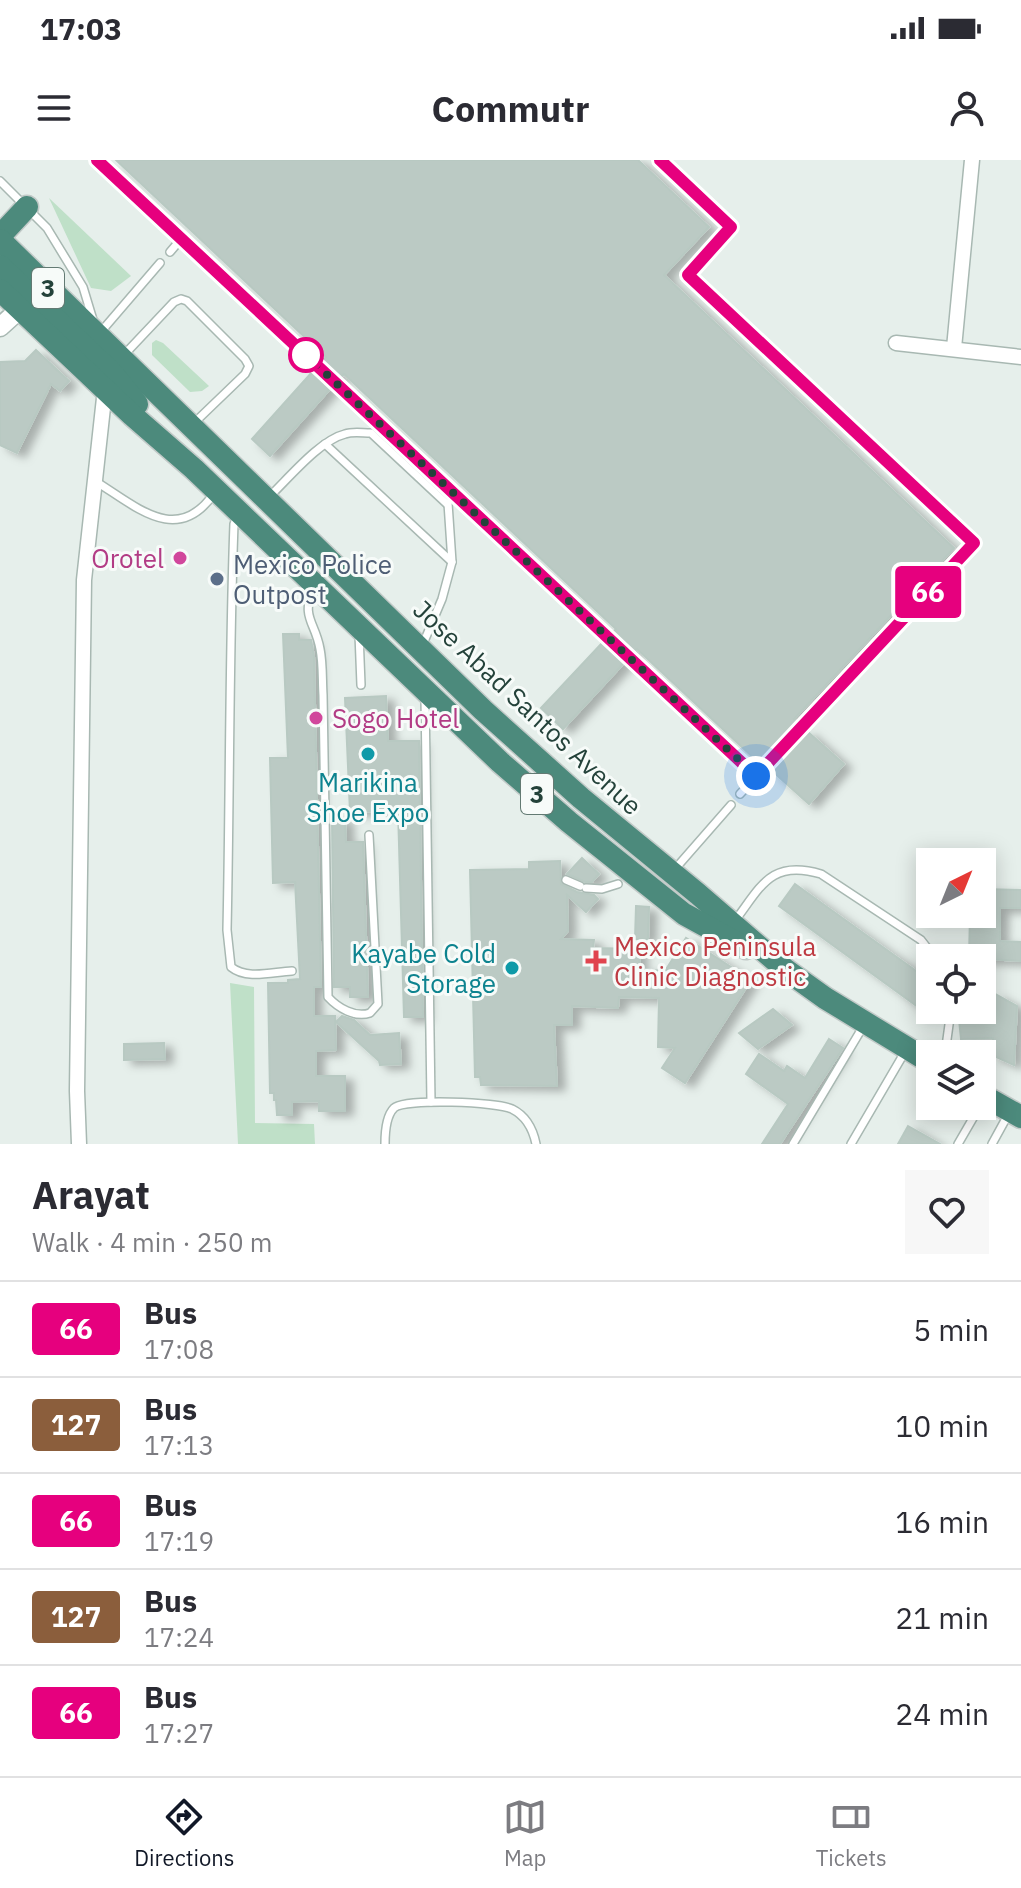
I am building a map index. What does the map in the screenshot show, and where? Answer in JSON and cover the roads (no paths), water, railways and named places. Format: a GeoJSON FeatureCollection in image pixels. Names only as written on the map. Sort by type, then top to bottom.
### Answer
{"type":"FeatureCollection","features":[{"type":"Feature","properties":{"kind":"highway"},"geometry":{"type":"LineString","coordinates":[[0,238],[27,207]]}},
{"type":"Feature","properties":{"kind":"highway","name":"Jose Abad Santos Avenue"},"geometry":{"type":"LineString","coordinates":[[0,238],[92,342],[121,358],[543,764],[786,970]]}},
{"type":"Feature","properties":{"kind":"highway"},"geometry":{"type":"LineString","coordinates":[[0,266],[92,342],[112,373],[194,469]]}},
{"type":"Feature","properties":{"kind":"highway","name":"Jose Abad Santos Avenue"},"geometry":{"type":"LineString","coordinates":[[0,290],[194,469],[525,784],[684,914],[786,970],[916,1053]]}},
{"type":"Feature","properties":{"kind":"highway"},"geometry":{"type":"LineString","coordinates":[[314,585],[334,563]]}},
{"type":"Feature","properties":{"kind":"highway"},"geometry":{"type":"LineString","coordinates":[[525,784],[543,764]]}},
{"type":"Feature","properties":{"kind":"highway"},"geometry":{"type":"LineString","coordinates":[[996,1106],[1016,1114]]}},
{"type":"Feature","properties":{"kind":"street"},"geometry":{"type":"LineString","coordinates":[[954,348],[972,160]]}},
{"type":"Feature","properties":{"kind":"street"},"geometry":{"type":"LineString","coordinates":[[0,327],[20,309]]}},
{"type":"Feature","properties":{"kind":"street"},"geometry":{"type":"LineString","coordinates":[[896,343],[1021,357]]}},
{"type":"Feature","properties":{"kind":"street"},"geometry":{"type":"LineString","coordinates":[[79,1144],[77,1091],[84,595],[105,389]]}},
{"type":"Feature","properties":{"kind":"lane"},"geometry":{"type":"LineString","coordinates":[[97,160],[756,776]]}},
{"type":"Feature","properties":{"kind":"lane"},"geometry":{"type":"LineString","coordinates":[[660,160],[731,227],[688,275],[974,543],[740,794]]}},
{"type":"Feature","properties":{"kind":"lane"},"geometry":{"type":"LineString","coordinates":[[0,181],[47,228],[83,287],[92,342]]}},
{"type":"Feature","properties":{"kind":"lane"},"geometry":{"type":"LineString","coordinates":[[170,252],[181,239]]}},
{"type":"Feature","properties":{"kind":"lane"},"geometry":{"type":"LineString","coordinates":[[92,342],[160,263]]}},
{"type":"Feature","properties":{"kind":"lane"},"geometry":{"type":"LineString","coordinates":[[121,358],[174,302],[187,301],[249,366],[245,374],[192,425]]}},
{"type":"Feature","properties":{"kind":"lane"},"geometry":{"type":"LineString","coordinates":[[267,498],[325,444],[341,434],[371,433],[447,504],[452,562],[442,599],[421,649]]}},
{"type":"Feature","properties":{"kind":"lane"},"geometry":{"type":"LineString","coordinates":[[325,444],[452,562]]}},
{"type":"Feature","properties":{"kind":"lane"},"geometry":{"type":"LineString","coordinates":[[95,481],[155,518],[178,520],[193,516],[204,508],[216,490]]}},
{"type":"Feature","properties":{"kind":"lane"},"geometry":{"type":"LineString","coordinates":[[447,504],[455,495]]}},
{"type":"Feature","properties":{"kind":"lane"},"geometry":{"type":"LineString","coordinates":[[238,512],[234,524],[229,632],[229,954],[231,967],[238,973],[292,971]]}},
{"type":"Feature","properties":{"kind":"lane"},"geometry":{"type":"LineString","coordinates":[[314,585],[307,604],[311,626],[320,647],[323,695],[328,997],[335,1005],[365,1016],[378,1004],[369,835]]}},
{"type":"Feature","properties":{"kind":"lane"},"geometry":{"type":"LineString","coordinates":[[359,628],[361,685]]}},
{"type":"Feature","properties":{"kind":"lane"},"geometry":{"type":"LineString","coordinates":[[425,692],[431,1102]]}},
{"type":"Feature","properties":{"kind":"lane"},"geometry":{"type":"LineString","coordinates":[[672,873],[731,805]]}},
{"type":"Feature","properties":{"kind":"lane"},"geometry":{"type":"LineString","coordinates":[[733,923],[770,876],[791,870],[810,871],[821,874],[924,944]]}},
{"type":"Feature","properties":{"kind":"lane"},"geometry":{"type":"LineString","coordinates":[[566,880],[583,887],[602,889],[618,884]]}},
{"type":"Feature","properties":{"kind":"lane"},"geometry":{"type":"LineString","coordinates":[[793,1144],[865,1023]]}},
{"type":"Feature","properties":{"kind":"lane"},"geometry":{"type":"LineString","coordinates":[[851,1144],[907,1048]]}},
{"type":"Feature","properties":{"kind":"lane"},"geometry":{"type":"LineString","coordinates":[[385,1144],[389,1114],[403,1102],[508,1107],[522,1115],[534,1133],[536,1144]]}},
{"type":"Feature","properties":{"kind":"lane"},"geometry":{"type":"LineString","coordinates":[[992,1144],[1016,1114]]}},
{"type":"Feature","properties":{"kind":"lane"},"geometry":{"type":"LineString","coordinates":[[958,1144],[971,1120]]}},
{"type":"Feature","properties":{"kind":"place","name":"Orotel"},"geometry":{"type":"Point","coordinates":[180,558]}},
{"type":"Feature","properties":{"kind":"place","name":"Mexico Police Outpost"},"geometry":{"type":"Point","coordinates":[217,579]}},
{"type":"Feature","properties":{"kind":"place","name":"Sogo Hotel"},"geometry":{"type":"Point","coordinates":[316,718]}},
{"type":"Feature","properties":{"kind":"place","name":"Marikina Shoe Expo"},"geometry":{"type":"Point","coordinates":[368,754]}},
{"type":"Feature","properties":{"kind":"place","name":"Mexico Peninsula Clinic Diagnostic"},"geometry":{"type":"Point","coordinates":[596,961]}},
{"type":"Feature","properties":{"kind":"place","name":"Kayabe Cold Storage"},"geometry":{"type":"Point","coordinates":[512,968]}}]}
